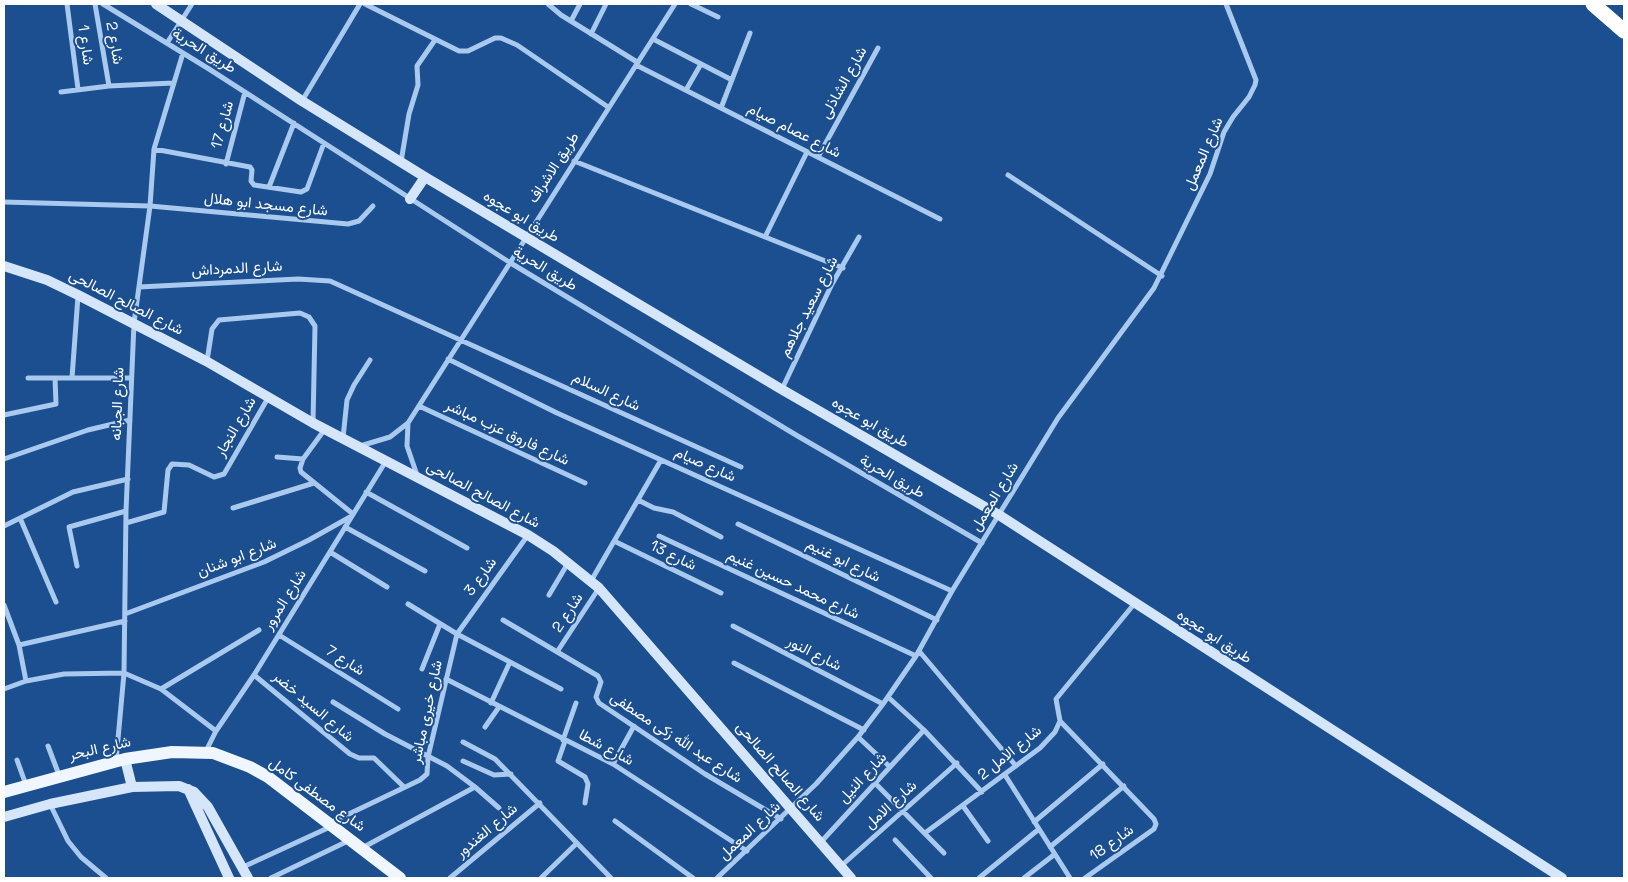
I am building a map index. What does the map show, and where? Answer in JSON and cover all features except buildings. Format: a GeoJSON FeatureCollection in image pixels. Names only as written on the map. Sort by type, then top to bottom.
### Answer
{"type":"FeatureCollection","features":[{"type":"Feature","properties":{"kind":"highway"},"geometry":{"type":"LineString","coordinates":[[1593,4],[1624,31]]}},
{"type":"Feature","properties":{"kind":"main road","name":"شارع البحر"},"geometry":{"type":"LineString","coordinates":[[4,792],[120,760],[172,752],[205,752]]}},
{"type":"Feature","properties":{"kind":"main road","name":"شارع مصطفى كامل"},"geometry":{"type":"LineString","coordinates":[[205,752],[250,767],[331,824],[400,878]]}},
{"type":"Feature","properties":{"kind":"street","name":"شارع 1"},"geometry":{"type":"LineString","coordinates":[[67,4],[78,89]]}},
{"type":"Feature","properties":{"kind":"street","name":"شارع 2"},"geometry":{"type":"LineString","coordinates":[[95,4],[109,86]]}},
{"type":"Feature","properties":{"kind":"street","name":"طريق الحرية"},"geometry":{"type":"LineString","coordinates":[[103,4],[294,123],[509,262],[796,435],[982,543]]}},
{"type":"Feature","properties":{"kind":"street","name":"طريق ابو عجوه"},"geometry":{"type":"LineString","coordinates":[[156,4],[302,101],[401,163],[999,515],[1562,878]]}},
{"type":"Feature","properties":{"kind":"street"},"geometry":{"type":"LineString","coordinates":[[167,43],[192,4]]}},
{"type":"Feature","properties":{"kind":"street"},"geometry":{"type":"LineString","coordinates":[[302,101],[360,4]]}},
{"type":"Feature","properties":{"kind":"street"},"geometry":{"type":"LineString","coordinates":[[366,4],[459,51],[468,51],[494,38],[501,38],[517,45],[608,107]]}},
{"type":"Feature","properties":{"kind":"street","name":"شارع عصام صيام"},"geometry":{"type":"LineString","coordinates":[[548,4],[636,64],[940,219]]}},
{"type":"Feature","properties":{"kind":"street"},"geometry":{"type":"LineString","coordinates":[[571,21],[580,4]]}},
{"type":"Feature","properties":{"kind":"street"},"geometry":{"type":"LineString","coordinates":[[591,34],[606,4]]}},
{"type":"Feature","properties":{"kind":"street","name":"طريق الاشراف"},"geometry":{"type":"LineString","coordinates":[[357,446],[390,437],[408,423],[675,4]]}},
{"type":"Feature","properties":{"kind":"street"},"geometry":{"type":"LineString","coordinates":[[690,4],[718,17]]}},
{"type":"Feature","properties":{"kind":"street","name":"شارع المعمل"},"geometry":{"type":"LineString","coordinates":[[717,878],[792,809],[864,730],[916,656],[952,591],[1065,408],[1145,302],[1162,276],[1210,174],[1224,132],[1249,97],[1256,80],[1226,4]]}},
{"type":"Feature","properties":{"kind":"street"},"geometry":{"type":"LineString","coordinates":[[721,108],[750,33]]}},
{"type":"Feature","properties":{"kind":"street"},"geometry":{"type":"LineString","coordinates":[[652,38],[732,80]]}},
{"type":"Feature","properties":{"kind":"street"},"geometry":{"type":"LineString","coordinates":[[401,163],[408,122],[418,85],[417,66],[435,40]]}},
{"type":"Feature","properties":{"kind":"street","name":"شارع الشاذلى"},"geometry":{"type":"LineString","coordinates":[[818,157],[878,48]]}},
{"type":"Feature","properties":{"kind":"street","name":"شارع الجبانه"},"geometry":{"type":"LineString","coordinates":[[120,760],[124,673],[126,511],[134,324],[150,206],[154,149],[183,53]]}},
{"type":"Feature","properties":{"kind":"street"},"geometry":{"type":"LineString","coordinates":[[686,90],[701,64]]}},
{"type":"Feature","properties":{"kind":"street"},"geometry":{"type":"LineString","coordinates":[[60,92],[109,86],[173,84]]}},
{"type":"Feature","properties":{"kind":"street","name":"شارع 17"},"geometry":{"type":"LineString","coordinates":[[226,164],[245,92]]}},
{"type":"Feature","properties":{"kind":"street"},"geometry":{"type":"LineString","coordinates":[[269,187],[294,123]]}},
{"type":"Feature","properties":{"kind":"street"},"geometry":{"type":"LineString","coordinates":[[154,149],[251,168],[251,181],[255,185],[301,192],[307,189],[324,143]]}},
{"type":"Feature","properties":{"kind":"street"},"geometry":{"type":"LineString","coordinates":[[765,237],[808,152]]}},
{"type":"Feature","properties":{"kind":"street"},"geometry":{"type":"LineString","coordinates":[[574,161],[843,268]]}},
{"type":"Feature","properties":{"kind":"street"},"geometry":{"type":"LineString","coordinates":[[1008,176],[1137,257],[1162,276]]}},
{"type":"Feature","properties":{"kind":"street"},"geometry":{"type":"LineString","coordinates":[[410,199],[425,177]]}},
{"type":"Feature","properties":{"kind":"street","name":"شارع مسجد ابو هلال"},"geometry":{"type":"LineString","coordinates":[[4,202],[150,206],[348,224],[359,221],[373,206]]}},
{"type":"Feature","properties":{"kind":"street","name":"شارع سعيد جلاهم"},"geometry":{"type":"LineString","coordinates":[[782,389],[819,308],[859,237]]}},
{"type":"Feature","properties":{"kind":"street","name":"شارع الصالح الصالحى"},"geometry":{"type":"LineString","coordinates":[[4,266],[47,280],[206,361],[313,423],[528,535],[568,562],[595,584],[851,878]]}},
{"type":"Feature","properties":{"kind":"street","name":"شارع الدمرداش"},"geometry":{"type":"LineString","coordinates":[[138,287],[322,279],[336,283],[461,339]]}},
{"type":"Feature","properties":{"kind":"street"},"geometry":{"type":"LineString","coordinates":[[72,378],[78,295]]}},
{"type":"Feature","properties":{"kind":"street"},"geometry":{"type":"LineString","coordinates":[[206,361],[212,329],[219,320],[300,313],[309,317],[315,326],[313,423]]}},
{"type":"Feature","properties":{"kind":"street","name":"شارع السلام"},"geometry":{"type":"LineString","coordinates":[[461,339],[741,467]]}},
{"type":"Feature","properties":{"kind":"street","name":"شارع صيام"},"geometry":{"type":"LineString","coordinates":[[448,359],[556,413],[952,591]]}},
{"type":"Feature","properties":{"kind":"street"},"geometry":{"type":"LineString","coordinates":[[342,438],[347,400],[370,360]]}},
{"type":"Feature","properties":{"kind":"street"},"geometry":{"type":"LineString","coordinates":[[28,378],[131,378]]}},
{"type":"Feature","properties":{"kind":"street"},"geometry":{"type":"LineString","coordinates":[[4,415],[56,404],[55,378]]}},
{"type":"Feature","properties":{"kind":"street","name":"شارع النجار"},"geometry":{"type":"LineString","coordinates":[[126,522],[164,512],[168,470],[172,464],[188,465],[214,477],[224,474],[268,398]]}},
{"type":"Feature","properties":{"kind":"street","name":"شارع فاروق عزب مباشر"},"geometry":{"type":"LineString","coordinates":[[419,406],[585,483]]}},
{"type":"Feature","properties":{"kind":"street"},"geometry":{"type":"LineString","coordinates":[[4,459],[64,437],[130,420]]}},
{"type":"Feature","properties":{"kind":"street"},"geometry":{"type":"LineString","coordinates":[[408,423],[409,457],[418,477]]}},
{"type":"Feature","properties":{"kind":"street"},"geometry":{"type":"LineString","coordinates":[[325,429],[302,459],[300,463],[301,472],[353,514]]}},
{"type":"Feature","properties":{"kind":"street"},"geometry":{"type":"LineString","coordinates":[[277,457],[302,459]]}},
{"type":"Feature","properties":{"kind":"street","name":"شارع المرور"},"geometry":{"type":"LineString","coordinates":[[205,752],[216,730],[254,675],[386,460]]}},
{"type":"Feature","properties":{"kind":"street","name":"شارع 2"},"geometry":{"type":"LineString","coordinates":[[557,652],[595,584],[614,541],[661,460]]}},
{"type":"Feature","properties":{"kind":"street"},"geometry":{"type":"LineString","coordinates":[[4,526],[73,492],[128,479]]}},
{"type":"Feature","properties":{"kind":"street"},"geometry":{"type":"LineString","coordinates":[[233,508],[314,483]]}},
{"type":"Feature","properties":{"kind":"street"},"geometry":{"type":"LineString","coordinates":[[366,492],[467,548]]}},
{"type":"Feature","properties":{"kind":"street"},"geometry":{"type":"LineString","coordinates":[[638,500],[654,508],[674,512],[721,537]]}},
{"type":"Feature","properties":{"kind":"street"},"geometry":{"type":"LineString","coordinates":[[77,566],[68,527],[126,511]]}},
{"type":"Feature","properties":{"kind":"street","name":"شارع ابو شنان"},"geometry":{"type":"LineString","coordinates":[[125,614],[272,559],[353,514]]}},
{"type":"Feature","properties":{"kind":"street"},"geometry":{"type":"LineString","coordinates":[[20,518],[56,602]]}},
{"type":"Feature","properties":{"kind":"street","name":"شارع ابو غنيم"},"geometry":{"type":"LineString","coordinates":[[738,524],[937,620]]}},
{"type":"Feature","properties":{"kind":"street"},"geometry":{"type":"LineString","coordinates":[[345,527],[425,571]]}},
{"type":"Feature","properties":{"kind":"street","name":"شارع 3"},"geometry":{"type":"LineString","coordinates":[[456,634],[528,535]]}},
{"type":"Feature","properties":{"kind":"street","name":"شارع محمد حسين غنيم"},"geometry":{"type":"LineString","coordinates":[[659,536],[916,656]]}},
{"type":"Feature","properties":{"kind":"street","name":"شارع 13"},"geometry":{"type":"LineString","coordinates":[[614,541],[721,593]]}},
{"type":"Feature","properties":{"kind":"street"},"geometry":{"type":"LineString","coordinates":[[330,552],[387,587]]}},
{"type":"Feature","properties":{"kind":"street"},"geometry":{"type":"LineString","coordinates":[[549,595],[568,562]]}},
{"type":"Feature","properties":{"kind":"street","name":"شارع الامل 2"},"geometry":{"type":"LineString","coordinates":[[925,833],[1040,748],[1055,732],[1060,721],[1056,698],[1134,603]]}},
{"type":"Feature","properties":{"kind":"street"},"geometry":{"type":"LineString","coordinates":[[408,604],[456,634],[561,689]]}},
{"type":"Feature","properties":{"kind":"street"},"geometry":{"type":"LineString","coordinates":[[4,605],[19,645],[26,681]]}},
{"type":"Feature","properties":{"kind":"street","name":"شارع عبد الله زكى مصطفى"},"geometry":{"type":"LineString","coordinates":[[503,620],[598,676],[601,682],[596,697],[599,703],[705,774],[781,819]]}},
{"type":"Feature","properties":{"kind":"street"},"geometry":{"type":"LineString","coordinates":[[19,645],[125,621]]}},
{"type":"Feature","properties":{"kind":"street"},"geometry":{"type":"LineString","coordinates":[[422,669],[440,624]]}},
{"type":"Feature","properties":{"kind":"street","name":"شارع النور"},"geometry":{"type":"LineString","coordinates":[[733,626],[883,704]]}},
{"type":"Feature","properties":{"kind":"street"},"geometry":{"type":"LineString","coordinates":[[161,689],[259,630]]}},
{"type":"Feature","properties":{"kind":"street","name":"شارع 7"},"geometry":{"type":"LineString","coordinates":[[279,634],[398,709]]}},
{"type":"Feature","properties":{"kind":"street","name":"شارع خيرى مباشر"},"geometry":{"type":"LineString","coordinates":[[243,867],[424,778],[427,774],[428,757],[456,634]]}},
{"type":"Feature","properties":{"kind":"street"},"geometry":{"type":"LineString","coordinates":[[919,650],[1016,766]]}},
{"type":"Feature","properties":{"kind":"street"},"geometry":{"type":"LineString","coordinates":[[491,703],[510,662]]}},
{"type":"Feature","properties":{"kind":"street"},"geometry":{"type":"LineString","coordinates":[[734,663],[864,730]]}},
{"type":"Feature","properties":{"kind":"street"},"geometry":{"type":"LineString","coordinates":[[4,689],[26,681],[64,674],[124,673],[161,689],[216,730]]}},
{"type":"Feature","properties":{"kind":"street","name":"شارع السيد خضر"},"geometry":{"type":"LineString","coordinates":[[254,675],[350,754],[359,758],[374,758],[404,787]]}},
{"type":"Feature","properties":{"kind":"street","name":"شارع شطا"},"geometry":{"type":"LineString","coordinates":[[446,679],[613,764],[746,851]]}},
{"type":"Feature","properties":{"kind":"street"},"geometry":{"type":"LineString","coordinates":[[888,697],[924,730],[982,792]]}},
{"type":"Feature","properties":{"kind":"street"},"geometry":{"type":"LineString","coordinates":[[333,702],[385,734],[428,757],[475,787],[499,808]]}},
{"type":"Feature","properties":{"kind":"street"},"geometry":{"type":"LineString","coordinates":[[576,703],[558,761],[585,778],[588,784],[585,803]]}},
{"type":"Feature","properties":{"kind":"street"},"geometry":{"type":"LineString","coordinates":[[485,727],[499,707]]}},
{"type":"Feature","properties":{"kind":"street"},"geometry":{"type":"LineString","coordinates":[[1050,847],[1124,786],[1060,721]]}},
{"type":"Feature","properties":{"kind":"street"},"geometry":{"type":"LineString","coordinates":[[613,764],[634,726]]}},
{"type":"Feature","properties":{"kind":"street","name":"شارع النيل"},"geometry":{"type":"LineString","coordinates":[[820,842],[924,730]]}},
{"type":"Feature","properties":{"kind":"street"},"geometry":{"type":"LineString","coordinates":[[858,738],[890,767]]}},
{"type":"Feature","properties":{"kind":"street"},"geometry":{"type":"LineString","coordinates":[[463,742],[495,759],[511,774],[609,876],[602,878]]}},
{"type":"Feature","properties":{"kind":"street"},"geometry":{"type":"LineString","coordinates":[[48,746],[59,776]]}},
{"type":"Feature","properties":{"kind":"street"},"geometry":{"type":"LineString","coordinates":[[17,760],[26,785]]}},
{"type":"Feature","properties":{"kind":"street"},"geometry":{"type":"LineString","coordinates":[[120,760],[132,787]]}},
{"type":"Feature","properties":{"kind":"street"},"geometry":{"type":"LineString","coordinates":[[463,761],[494,775],[511,774]]}},
{"type":"Feature","properties":{"kind":"street","name":"شارع الامل"},"geometry":{"type":"LineString","coordinates":[[841,866],[957,764]]}},
{"type":"Feature","properties":{"kind":"street"},"geometry":{"type":"LineString","coordinates":[[1034,822],[1103,764]]}},
{"type":"Feature","properties":{"kind":"street"},"geometry":{"type":"LineString","coordinates":[[1005,775],[1070,878]]}},
{"type":"Feature","properties":{"kind":"street"},"geometry":{"type":"LineString","coordinates":[[875,783],[944,852]]}},
{"type":"Feature","properties":{"kind":"street"},"geometry":{"type":"LineString","coordinates":[[4,817],[50,804],[132,787],[170,784],[188,788],[199,796],[208,807],[248,878]]}},
{"type":"Feature","properties":{"kind":"street","name":"شارع 18"},"geometry":{"type":"LineString","coordinates":[[1085,878],[1154,829],[1156,824],[1154,819],[1124,786]]}},
{"type":"Feature","properties":{"kind":"street"},"geometry":{"type":"LineString","coordinates":[[362,848],[475,787]]}},
{"type":"Feature","properties":{"kind":"street"},"geometry":{"type":"LineString","coordinates":[[188,788],[229,878]]}},
{"type":"Feature","properties":{"kind":"street","name":"شارع الغندور"},"geometry":{"type":"LineString","coordinates":[[450,878],[540,803]]}},
{"type":"Feature","properties":{"kind":"street"},"geometry":{"type":"LineString","coordinates":[[50,804],[81,857],[106,878]]}},
{"type":"Feature","properties":{"kind":"street"},"geometry":{"type":"LineString","coordinates":[[963,806],[988,841]]}},
{"type":"Feature","properties":{"kind":"street"},"geometry":{"type":"LineString","coordinates":[[615,821],[693,878]]}},
{"type":"Feature","properties":{"kind":"street"},"geometry":{"type":"LineString","coordinates":[[979,878],[1039,829]]}},
{"type":"Feature","properties":{"kind":"street"},"geometry":{"type":"LineString","coordinates":[[271,878],[351,839]]}},
{"type":"Feature","properties":{"kind":"street"},"geometry":{"type":"LineString","coordinates":[[895,840],[931,878]]}},
{"type":"Feature","properties":{"kind":"street"},"geometry":{"type":"LineString","coordinates":[[541,878],[577,843]]}},
{"type":"Feature","properties":{"kind":"street"},"geometry":{"type":"LineString","coordinates":[[1024,878],[1054,854]]}}]}
